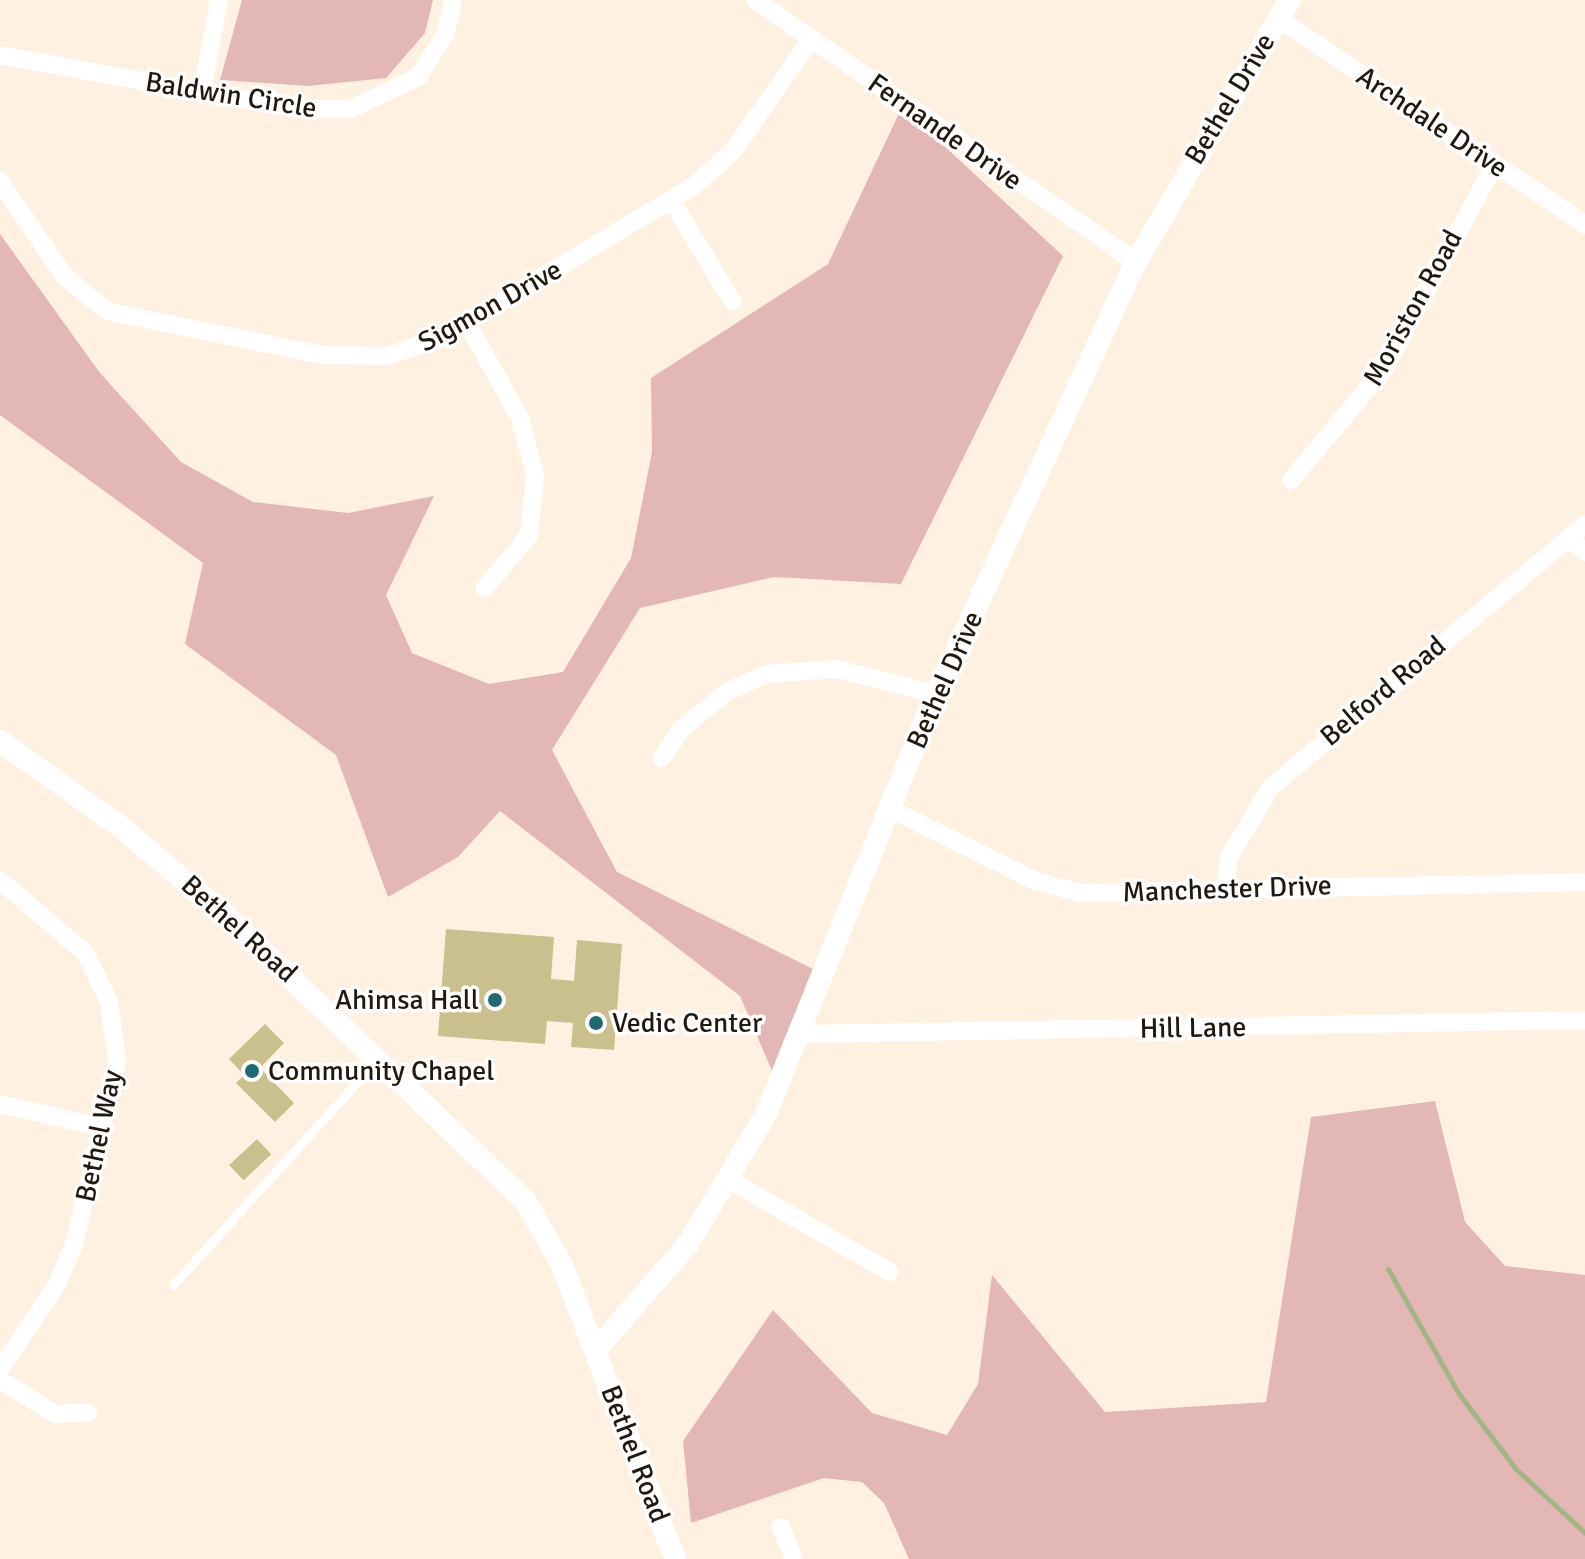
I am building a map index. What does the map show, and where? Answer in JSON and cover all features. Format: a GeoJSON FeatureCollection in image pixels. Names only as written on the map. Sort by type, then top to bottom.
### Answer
{"type":"FeatureCollection","features":[{"type":"Feature","properties":{"kind":"street"},"geometry":{"type":"LineString","coordinates":[[202,91],[219,0]]}},
{"type":"Feature","properties":{"kind":"street","name":"Baldwin Circle"},"geometry":{"type":"LineString","coordinates":[[0,55],[296,109],[372,104],[431,63],[453,0]]}},
{"type":"Feature","properties":{"kind":"street","name":"Fernande Drive"},"geometry":{"type":"LineString","coordinates":[[755,0],[1136,262]]}},
{"type":"Feature","properties":{"kind":"street","name":"Archdale Drive"},"geometry":{"type":"LineString","coordinates":[[1284,9],[1495,164],[1585,225]]}},
{"type":"Feature","properties":{"kind":"street","name":"Bethel Drive"},"geometry":{"type":"LineString","coordinates":[[595,1351],[659,1284],[731,1181],[801,1034],[888,808],[936,694],[1136,262],[1284,9]]}},
{"type":"Feature","properties":{"kind":"street","name":"Sigmon Drive"},"geometry":{"type":"LineString","coordinates":[[0,181],[64,276],[93,303],[129,320],[352,359],[411,351],[467,323],[671,200],[733,151],[812,38]]}},
{"type":"Feature","properties":{"kind":"street","name":"Moriston Road"},"geometry":{"type":"LineString","coordinates":[[1291,480],[1384,369],[1495,164]]}},
{"type":"Feature","properties":{"kind":"street"},"geometry":{"type":"LineString","coordinates":[[671,200],[733,302]]}},
{"type":"Feature","properties":{"kind":"street"},"geometry":{"type":"LineString","coordinates":[[467,323],[520,418],[535,475],[529,535],[485,588]]}},
{"type":"Feature","properties":{"kind":"street","name":"Belford Road"},"geometry":{"type":"LineString","coordinates":[[1224,890],[1229,857],[1271,787],[1585,524]]}},
{"type":"Feature","properties":{"kind":"street"},"geometry":{"type":"LineString","coordinates":[[1568,538],[1585,552]]}},
{"type":"Feature","properties":{"kind":"street"},"geometry":{"type":"LineString","coordinates":[[662,758],[682,728],[728,691],[767,674],[837,669],[936,694]]}},
{"type":"Feature","properties":{"kind":"street","name":"Bethel Road"},"geometry":{"type":"LineString","coordinates":[[1,743],[167,865],[379,1059],[526,1202],[561,1263],[675,1559]]}},
{"type":"Feature","properties":{"kind":"street","name":"Manchester Drive"},"geometry":{"type":"LineString","coordinates":[[888,808],[1063,890],[1224,890],[1585,882]]}},
{"type":"Feature","properties":{"kind":"street","name":"Bethel Way"},"geometry":{"type":"LineString","coordinates":[[0,880],[76,942],[103,984],[117,1061],[105,1128],[57,1284],[0,1369]]}},
{"type":"Feature","properties":{"kind":"street","name":"Hill Lane"},"geometry":{"type":"LineString","coordinates":[[801,1034],[1585,1020]]}},
{"type":"Feature","properties":{"kind":"street"},"geometry":{"type":"LineString","coordinates":[[0,1104],[105,1128]]}},
{"type":"Feature","properties":{"kind":"street"},"geometry":{"type":"LineString","coordinates":[[731,1181],[890,1272]]}},
{"type":"Feature","properties":{"kind":"street"},"geometry":{"type":"LineString","coordinates":[[0,1380],[55,1414],[88,1413]]}},
{"type":"Feature","properties":{"kind":"street"},"geometry":{"type":"LineString","coordinates":[[781,1527],[793,1559]]}},
{"type":"Feature","properties":{"kind":"lane"},"geometry":{"type":"LineString","coordinates":[[173,1285],[379,1059]]}},
{"type":"Feature","properties":{"kind":"shaded area"},"geometry":{"type":"Polygon","coordinates":[[[242,0],[433,0],[425,33],[386,78],[308,86],[220,80],[242,0]]]}},
{"type":"Feature","properties":{"kind":"shaded area"},"geometry":{"type":"Polygon","coordinates":[[[902,107],[1063,256],[901,584],[774,577],[640,608],[552,750],[617,872],[813,969],[772,1071],[740,996],[500,811],[458,857],[388,897],[336,755],[185,644],[203,563],[0,415],[0,234],[100,373],[181,462],[253,502],[348,513],[434,496],[386,595],[412,653],[489,684],[563,672],[631,558],[652,452],[651,378],[828,264],[902,107]]]}},
{"type":"Feature","properties":{"kind":"shaded area"},"geometry":{"type":"Polygon","coordinates":[[[1435,1101],[1465,1222],[1505,1266],[1585,1275],[1585,1559],[909,1559],[884,1503],[862,1482],[824,1478],[691,1523],[683,1441],[773,1310],[872,1413],[947,1435],[978,1384],[992,1275],[1105,1412],[1266,1402],[1311,1117],[1435,1101]]]}},
{"type":"Feature","properties":{"kind":"building","name":"Ahimsa Hall"},"geometry":{"type":"Polygon","coordinates":[[[446,929],[554,937],[551,979],[574,981],[577,940],[622,944],[614,1050],[571,1047],[573,1023],[547,1021],[545,1044],[438,1036],[446,929]]]}},
{"type":"Feature","properties":{"kind":"building","name":"Community Chapel"},"geometry":{"type":"Polygon","coordinates":[[[265,1024],[284,1043],[260,1068],[294,1103],[275,1122],[236,1083],[244,1075],[229,1059],[265,1024]]]}},
{"type":"Feature","properties":{"kind":"building"},"geometry":{"type":"Polygon","coordinates":[[[257,1139],[271,1154],[244,1180],[229,1165],[257,1139]]]}},
{"type":"Feature","properties":{"kind":"waterway"},"geometry":{"type":"LineString","coordinates":[[1388,1269],[1459,1394],[1516,1469],[1585,1533]]}},
{"type":"Feature","properties":{"kind":"place","name":"Ahimsa Hall"},"geometry":{"type":"Point","coordinates":[495,1000]}},
{"type":"Feature","properties":{"kind":"place","name":"Vedic Center"},"geometry":{"type":"Point","coordinates":[596,1023]}},
{"type":"Feature","properties":{"kind":"place","name":"Community Chapel"},"geometry":{"type":"Point","coordinates":[252,1071]}}]}
